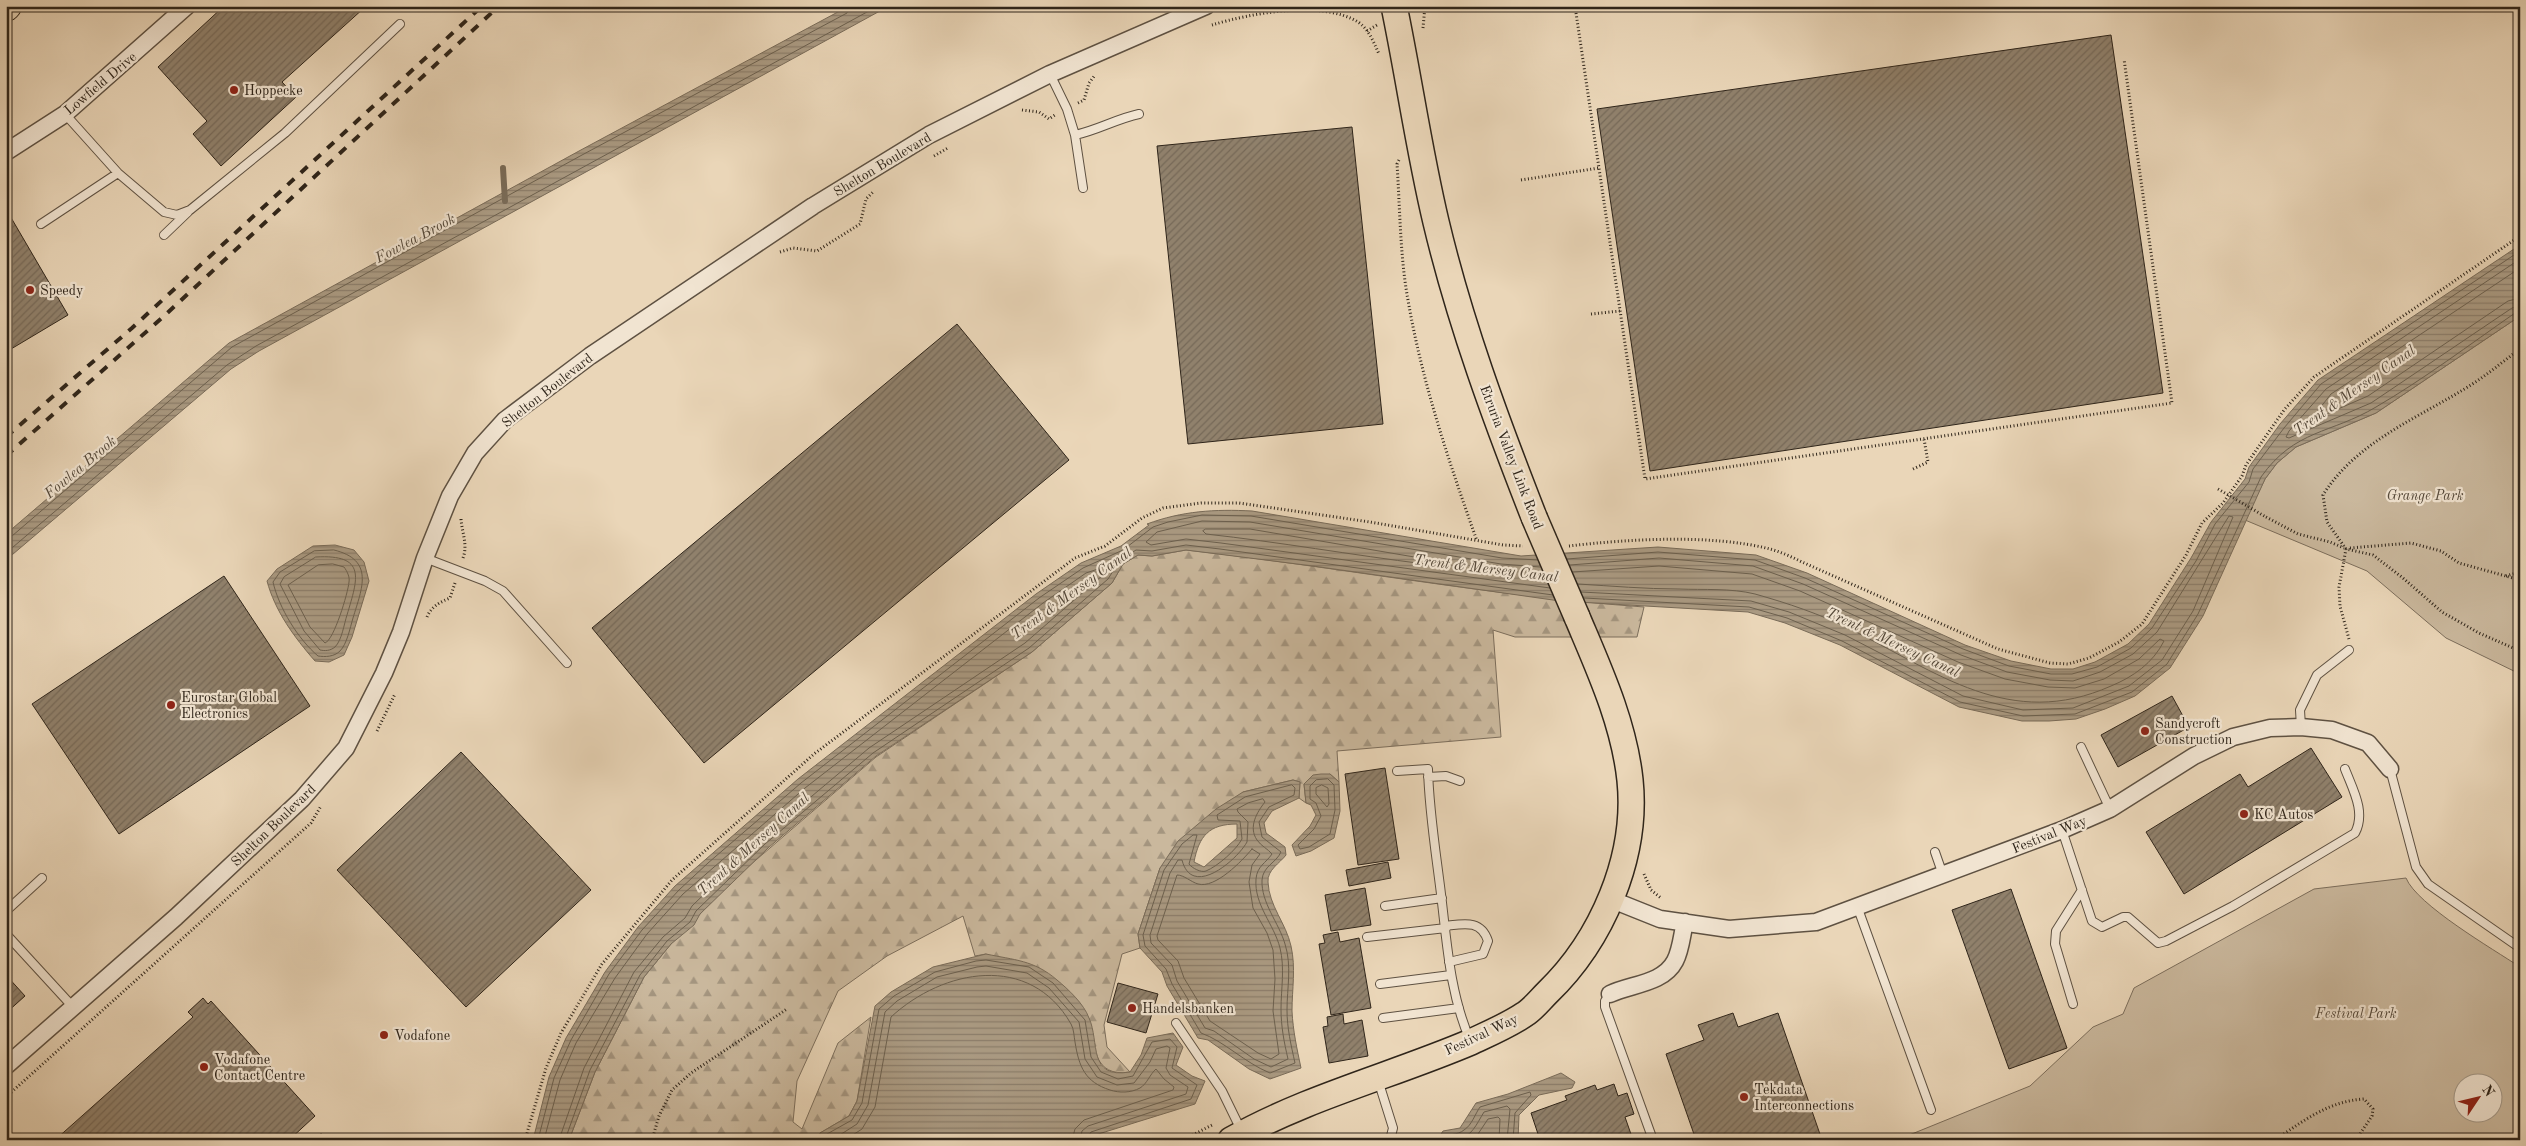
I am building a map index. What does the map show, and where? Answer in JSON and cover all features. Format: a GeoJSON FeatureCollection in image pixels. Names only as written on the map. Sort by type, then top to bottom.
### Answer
{"type":"FeatureCollection","features":[{"type":"Feature","properties":{"kind":"main road","name":"Etruria Valley Link Road"},"geometry":{"type":"LineString","coordinates":[[1394,6],[1401,33],[1420,147],[1454,291],[1482,380],[1534,517],[1608,691],[1618,723],[1630,779],[1632,813],[1622,864],[1610,899]]}},
{"type":"Feature","properties":{"kind":"main road","name":"Festival Way"},"geometry":{"type":"LineString","coordinates":[[1232,1131],[1471,1042],[1526,1014],[1570,968],[1595,931],[1610,899]]}},
{"type":"Feature","properties":{"kind":"street","name":"Lowfield Drive"},"geometry":{"type":"LineString","coordinates":[[6,152],[65,114],[187,6]]}},
{"type":"Feature","properties":{"kind":"street","name":"Shelton Boulevard"},"geometry":{"type":"LineString","coordinates":[[6,1066],[176,917],[302,799],[346,748],[388,665],[401,632],[425,558],[450,496],[475,453],[505,420],[590,356],[813,206],[929,135],[1050,74],[1206,6]]}},
{"type":"Feature","properties":{"kind":"street","name":"Festival Way"},"geometry":{"type":"LineString","coordinates":[[1610,899],[1660,919],[1729,929],[1816,922],[2062,830],[2110,809],[2194,756],[2233,737],[2270,728],[2301,727],[2332,730],[2368,743],[2390,769]]}},
{"type":"Feature","properties":{"kind":"street"},"geometry":{"type":"LineString","coordinates":[[1610,994],[1659,977],[1669,970],[1676,960],[1685,922]]}},
{"type":"Feature","properties":{"kind":"lane"},"geometry":{"type":"LineString","coordinates":[[164,235],[190,210],[285,133],[400,24]]}},
{"type":"Feature","properties":{"kind":"lane"},"geometry":{"type":"LineString","coordinates":[[1050,74],[1067,109],[1075,135],[1083,188]]}},
{"type":"Feature","properties":{"kind":"lane"},"geometry":{"type":"LineString","coordinates":[[65,114],[118,174],[164,212],[177,215],[190,210]]}},
{"type":"Feature","properties":{"kind":"lane"},"geometry":{"type":"LineString","coordinates":[[1075,135],[1095,131],[1117,118],[1139,114]]}},
{"type":"Feature","properties":{"kind":"lane"},"geometry":{"type":"LineString","coordinates":[[41,224],[118,174]]}},
{"type":"Feature","properties":{"kind":"lane"},"geometry":{"type":"LineString","coordinates":[[425,558],[485,581],[503,591],[568,662]]}},
{"type":"Feature","properties":{"kind":"lane"},"geometry":{"type":"LineString","coordinates":[[2301,727],[2300,710],[2317,675],[2349,650]]}},
{"type":"Feature","properties":{"kind":"lane"},"geometry":{"type":"LineString","coordinates":[[2081,748],[2110,809]]}},
{"type":"Feature","properties":{"kind":"lane"},"geometry":{"type":"LineString","coordinates":[[1397,771],[1428,769],[1451,975],[1459,1008],[1471,1042]]}},
{"type":"Feature","properties":{"kind":"lane"},"geometry":{"type":"LineString","coordinates":[[2062,830],[2092,921],[2102,927],[2128,917],[2158,942],[2181,934],[2292,872],[2354,833],[2359,824],[2359,813],[2345,769]]}},
{"type":"Feature","properties":{"kind":"lane"},"geometry":{"type":"LineString","coordinates":[[2390,769],[2416,867],[2428,884],[2520,948]]}},
{"type":"Feature","properties":{"kind":"lane"},"geometry":{"type":"LineString","coordinates":[[1428,778],[1446,776],[1460,781]]}},
{"type":"Feature","properties":{"kind":"lane"},"geometry":{"type":"LineString","coordinates":[[1935,852],[1943,875]]}},
{"type":"Feature","properties":{"kind":"lane"},"geometry":{"type":"LineString","coordinates":[[6,911],[42,878]]}},
{"type":"Feature","properties":{"kind":"lane"},"geometry":{"type":"LineString","coordinates":[[2073,1004],[2055,944],[2056,931],[2082,890]]}},
{"type":"Feature","properties":{"kind":"lane"},"geometry":{"type":"LineString","coordinates":[[1385,906],[1442,898]]}},
{"type":"Feature","properties":{"kind":"lane"},"geometry":{"type":"LineString","coordinates":[[1857,906],[1931,1110]]}},
{"type":"Feature","properties":{"kind":"lane"},"geometry":{"type":"LineString","coordinates":[[1367,937],[1468,923],[1483,929],[1488,940],[1483,954],[1450,962]]}},
{"type":"Feature","properties":{"kind":"lane"},"geometry":{"type":"LineString","coordinates":[[6,934],[73,1007]]}},
{"type":"Feature","properties":{"kind":"lane"},"geometry":{"type":"LineString","coordinates":[[1380,984],[1451,975]]}},
{"type":"Feature","properties":{"kind":"lane"},"geometry":{"type":"LineString","coordinates":[[1610,994],[1605,1001],[1605,1007],[1652,1140]]}},
{"type":"Feature","properties":{"kind":"lane"},"geometry":{"type":"LineString","coordinates":[[1383,1018],[1459,1008]]}},
{"type":"Feature","properties":{"kind":"lane"},"geometry":{"type":"LineString","coordinates":[[1176,1023],[1222,1091],[1232,1131]]}},
{"type":"Feature","properties":{"kind":"lane"},"geometry":{"type":"LineString","coordinates":[[1377,1076],[1393,1128],[1390,1140]]}},
{"type":"Feature","properties":{"kind":"path"},"geometry":{"type":"LineString","coordinates":[[1575,6],[1645,479],[2172,403],[2124,59]]}},
{"type":"Feature","properties":{"kind":"path"},"geometry":{"type":"LineString","coordinates":[[1206,27],[1249,14],[1297,8],[1333,12],[1359,23],[1367,31]]}},
{"type":"Feature","properties":{"kind":"path"},"geometry":{"type":"LineString","coordinates":[[1084,100],[1089,84],[1098,71]]}},
{"type":"Feature","properties":{"kind":"path"},"geometry":{"type":"LineString","coordinates":[[1020,111],[1026,109],[1039,112],[1049,118]]}},
{"type":"Feature","properties":{"kind":"path"},"geometry":{"type":"LineString","coordinates":[[929,158],[954,145]]}},
{"type":"Feature","properties":{"kind":"path"},"geometry":{"type":"LineString","coordinates":[[1401,157],[1398,171],[1408,299],[1434,411],[1477,541]]}},
{"type":"Feature","properties":{"kind":"path"},"geometry":{"type":"LineString","coordinates":[[1521,180],[1599,168]]}},
{"type":"Feature","properties":{"kind":"path"},"geometry":{"type":"LineString","coordinates":[[777,254],[793,248],[817,251],[860,224],[866,199],[875,190]]}},
{"type":"Feature","properties":{"kind":"path"},"geometry":{"type":"LineString","coordinates":[[1567,546],[1618,540],[1745,543],[1772,549],[1998,649],[2050,663],[2068,664],[2089,658],[2119,642],[2142,624],[2186,555],[2202,523],[2222,502],[2242,476],[2246,465],[2284,410],[2314,377],[2520,236]]}},
{"type":"Feature","properties":{"kind":"path"},"geometry":{"type":"LineString","coordinates":[[1591,314],[1620,311]]}},
{"type":"Feature","properties":{"kind":"path"},"geometry":{"type":"LineString","coordinates":[[2349,650],[2339,587],[2346,549],[2327,522],[2323,495],[2335,476],[2353,458],[2380,439],[2478,381],[2520,349]]}},
{"type":"Feature","properties":{"kind":"path"},"geometry":{"type":"LineString","coordinates":[[1913,469],[1928,462],[1924,439]]}},
{"type":"Feature","properties":{"kind":"path"},"geometry":{"type":"LineString","coordinates":[[2218,489],[2298,534],[2330,542],[2346,549],[2373,555],[2442,612],[2479,633],[2520,651]]}},
{"type":"Feature","properties":{"kind":"path"},"geometry":{"type":"LineString","coordinates":[[525,1140],[543,1076],[561,1033],[602,964],[672,880],[814,754],[1075,558],[1105,546],[1142,518],[1163,508],[1201,503],[1239,503],[1370,522],[1477,541],[1529,547]]}},
{"type":"Feature","properties":{"kind":"path"},"geometry":{"type":"LineString","coordinates":[[462,512],[462,531],[467,548]]}},
{"type":"Feature","properties":{"kind":"path"},"geometry":{"type":"LineString","coordinates":[[2346,549],[2410,543],[2441,551],[2459,563],[2520,580]]}},
{"type":"Feature","properties":{"kind":"path"},"geometry":{"type":"LineString","coordinates":[[2505,576],[2520,572]]}},
{"type":"Feature","properties":{"kind":"path"},"geometry":{"type":"LineString","coordinates":[[6,1097],[311,823]]}},
{"type":"Feature","properties":{"kind":"path"},"geometry":{"type":"LineString","coordinates":[[1643,870],[1645,880],[1651,890],[1668,902]]}},
{"type":"Feature","properties":{"kind":"path"},"geometry":{"type":"LineString","coordinates":[[652,1140],[659,1116],[672,1090],[691,1073],[787,1009]]}},
{"type":"Feature","properties":{"kind":"path"},"geometry":{"type":"LineString","coordinates":[[2275,1140],[2317,1112],[2348,1100],[2364,1098],[2373,1109],[2372,1116],[2356,1140]]}},
{"type":"Feature","properties":{"kind":"path"},"geometry":{"type":"LineString","coordinates":[[1183,1140],[1232,1131]]}},
{"type":"Feature","properties":{"kind":"path"},"geometry":{"type":"LineString","coordinates":[[320,1134],[325,1140]]}},
{"type":"Feature","properties":{"kind":"green space","name":"Grange Park"},"geometry":{"type":"Polygon","coordinates":[[[2520,316],[2520,674],[2446,638],[2367,571],[2245,520],[2265,479],[2277,463],[2296,447],[2376,413],[2520,316]]]}},
{"type":"Feature","properties":{"kind":"green space"},"geometry":{"type":"Polygon","coordinates":[[[1186,550],[1472,589],[1644,607],[1637,637],[1515,637],[1493,630],[1501,737],[1337,751],[1339,782],[1330,774],[1304,784],[1306,803],[1299,798],[1300,782],[1293,780],[1243,792],[1160,868],[1138,934],[1140,948],[1122,954],[1104,1025],[1107,1047],[1130,1072],[1118,1073],[1102,1065],[1094,1049],[1089,1018],[986,954],[975,956],[963,916],[887,956],[838,991],[797,1081],[793,1122],[802,1129],[838,1043],[871,1017],[857,1101],[849,1116],[820,1133],[821,1140],[569,1140],[595,1072],[644,977],[671,944],[735,878],[876,757],[1032,652],[1112,583],[1123,564],[1138,555],[1152,556],[1186,550]]]}},
{"type":"Feature","properties":{"kind":"green space","name":"Festival Park"},"geometry":{"type":"Polygon","coordinates":[[[2406,878],[2413,889],[2440,913],[2520,967],[2520,1140],[1897,1140],[2030,1086],[2093,1027],[2123,1014],[2134,988],[2314,889],[2406,878]]]}},
{"type":"Feature","properties":{"kind":"water"},"geometry":{"type":"Polygon","coordinates":[[[849,6],[889,6],[259,351],[231,369],[6,560],[6,534],[229,343],[579,151],[849,6]]]}},
{"type":"Feature","properties":{"kind":"water","name":"Trent & Mersey Canal"},"geometry":{"type":"Polygon","coordinates":[[[2520,245],[2520,316],[2376,413],[2296,447],[2277,463],[2265,479],[2203,616],[2170,668],[2135,696],[2076,719],[2022,721],[1959,707],[1840,645],[1785,623],[1748,612],[1560,601],[1186,550],[1152,556],[1138,555],[1123,564],[1112,583],[1032,652],[876,756],[768,848],[700,914],[694,925],[671,944],[644,977],[595,1072],[569,1140],[533,1140],[549,1077],[566,1038],[605,972],[638,927],[675,886],[798,779],[1036,594],[1081,563],[1121,546],[1149,525],[1147,524],[1173,516],[1199,512],[1225,510],[1252,511],[1521,556],[1658,547],[1756,555],[1807,573],[1965,645],[2011,661],[2051,669],[2073,669],[2095,662],[2128,644],[2149,624],[2191,558],[2211,522],[2245,479],[2249,467],[2280,424],[2318,380],[2520,245]]]}},
{"type":"Feature","properties":{"kind":"water"},"geometry":{"type":"Polygon","coordinates":[[[335,545],[354,550],[364,562],[369,581],[352,637],[344,655],[329,662],[315,661],[300,643],[280,613],[267,581],[277,569],[313,546],[335,545]]]}},
{"type":"Feature","properties":{"kind":"water"},"geometry":{"type":"Polygon","coordinates":[[[1330,774],[1339,782],[1340,811],[1334,838],[1311,851],[1296,856],[1292,845],[1310,826],[1316,815],[1311,805],[1306,803],[1304,784],[1313,775],[1330,774]]]}},
{"type":"Feature","properties":{"kind":"water"},"geometry":{"type":"Polygon","coordinates":[[[1293,780],[1300,782],[1299,798],[1272,811],[1264,823],[1266,833],[1285,847],[1286,855],[1272,870],[1268,882],[1271,899],[1291,946],[1294,970],[1293,1018],[1295,1040],[1301,1068],[1270,1079],[1249,1069],[1208,1040],[1198,1038],[1167,986],[1162,972],[1140,948],[1138,934],[1160,868],[1178,841],[1216,809],[1243,792],[1293,780]],[[1237,824],[1219,826],[1212,829],[1202,839],[1194,862],[1204,867],[1237,838],[1237,824]]]}},
{"type":"Feature","properties":{"kind":"water"},"geometry":{"type":"Polygon","coordinates":[[[986,954],[1040,968],[1066,988],[1080,1002],[1087,1013],[1098,1057],[1101,1064],[1107,1070],[1116,1073],[1130,1072],[1141,1055],[1147,1038],[1173,1033],[1183,1047],[1176,1065],[1192,1076],[1205,1081],[1195,1104],[1092,1136],[1089,1140],[957,1140],[952,1137],[945,1140],[843,1140],[840,1138],[821,1140],[820,1133],[849,1116],[857,1101],[875,1006],[891,992],[933,967],[986,954]]]}},
{"type":"Feature","properties":{"kind":"water"},"geometry":{"type":"Polygon","coordinates":[[[1561,1073],[1575,1082],[1572,1088],[1539,1095],[1519,1115],[1518,1140],[1437,1140],[1443,1131],[1460,1128],[1476,1103],[1508,1094],[1561,1073]]]}},
{"type":"Feature","properties":{"kind":"building","name":"Hoppecke"},"geometry":{"type":"Polygon","coordinates":[[[224,6],[364,8],[282,82],[296,97],[221,166],[193,134],[207,121],[158,67],[224,6]]]}},
{"type":"Feature","properties":{"kind":"building"},"geometry":{"type":"Polygon","coordinates":[[[2111,35],[2163,393],[1650,471],[1597,109],[2111,35]]]}},
{"type":"Feature","properties":{"kind":"building"},"geometry":{"type":"Polygon","coordinates":[[[1352,127],[1383,424],[1188,444],[1157,146],[1352,127]]]}},
{"type":"Feature","properties":{"kind":"building","name":"Speedy"},"geometry":{"type":"Polygon","coordinates":[[[6,209],[68,315],[6,352],[6,209]]]}},
{"type":"Feature","properties":{"kind":"building"},"geometry":{"type":"Polygon","coordinates":[[[957,324],[1069,460],[704,763],[592,628],[957,324]]]}},
{"type":"Feature","properties":{"kind":"building","name":"Eurostar Global Electronics"},"geometry":{"type":"Polygon","coordinates":[[[224,576],[310,706],[119,834],[32,704],[224,576]]]}},
{"type":"Feature","properties":{"kind":"building","name":"Sandycroft Construction"},"geometry":{"type":"Polygon","coordinates":[[[2172,696],[2189,727],[2118,767],[2101,735],[2172,696]]]}},
{"type":"Feature","properties":{"kind":"building","name":"KC Autos"},"geometry":{"type":"Polygon","coordinates":[[[2311,748],[2342,797],[2184,894],[2146,832],[2240,774],[2248,787],[2311,748]]]}},
{"type":"Feature","properties":{"kind":"building"},"geometry":{"type":"Polygon","coordinates":[[[461,752],[591,890],[466,1007],[337,870],[461,752]]]}},
{"type":"Feature","properties":{"kind":"building"},"geometry":{"type":"Polygon","coordinates":[[[1385,768],[1399,859],[1358,865],[1345,774],[1385,768]]]}},
{"type":"Feature","properties":{"kind":"building"},"geometry":{"type":"Polygon","coordinates":[[[1388,862],[1391,878],[1349,886],[1346,870],[1388,862]]]}},
{"type":"Feature","properties":{"kind":"building"},"geometry":{"type":"Polygon","coordinates":[[[1365,888],[1371,925],[1331,931],[1325,895],[1365,888]]]}},
{"type":"Feature","properties":{"kind":"building"},"geometry":{"type":"Polygon","coordinates":[[[2011,889],[2067,1048],[2009,1069],[1952,910],[2011,889]]]}},
{"type":"Feature","properties":{"kind":"building"},"geometry":{"type":"Polygon","coordinates":[[[1338,932],[1340,942],[1359,938],[1371,1008],[1331,1015],[1319,944],[1325,943],[1323,935],[1338,932]]]}},
{"type":"Feature","properties":{"kind":"building"},"geometry":{"type":"Polygon","coordinates":[[[6,975],[25,996],[6,1013],[6,975]]]}},
{"type":"Feature","properties":{"kind":"building","name":"Handelsbanken"},"geometry":{"type":"Polygon","coordinates":[[[1118,983],[1158,994],[1146,1033],[1107,1022],[1118,983]]]}},
{"type":"Feature","properties":{"kind":"building","name":"Vodafone Contact Centre"},"geometry":{"type":"Polygon","coordinates":[[[203,998],[208,1004],[211,1001],[315,1116],[289,1140],[55,1140],[193,1017],[188,1012],[203,998]]]}},
{"type":"Feature","properties":{"kind":"building","name":"Tekdata Interconnections"},"geometry":{"type":"Polygon","coordinates":[[[1733,1013],[1738,1027],[1778,1013],[1822,1140],[1696,1140],[1666,1054],[1704,1040],[1698,1025],[1733,1013]]]}},
{"type":"Feature","properties":{"kind":"building"},"geometry":{"type":"Polygon","coordinates":[[[1343,1014],[1344,1024],[1362,1020],[1368,1056],[1329,1063],[1323,1027],[1328,1026],[1327,1017],[1343,1014]]]}},
{"type":"Feature","properties":{"kind":"building"},"geometry":{"type":"Polygon","coordinates":[[[1614,1084],[1618,1096],[1627,1093],[1634,1114],[1625,1117],[1633,1140],[1540,1140],[1531,1113],[1567,1100],[1565,1096],[1595,1085],[1597,1090],[1614,1084]]]}},
{"type":"Feature","properties":{"kind":"waterway"},"geometry":{"type":"LineString","coordinates":[[503,168],[505,201]]}},
{"type":"Feature","properties":{"kind":"railway"},"geometry":{"type":"LineString","coordinates":[[6,437],[132,328],[482,6]]}},
{"type":"Feature","properties":{"kind":"railway"},"geometry":{"type":"LineString","coordinates":[[6,456],[164,316],[499,6]]}},
{"type":"Feature","properties":{"kind":"place","name":"Hoppecke"},"geometry":{"type":"Point","coordinates":[234,90]}},
{"type":"Feature","properties":{"kind":"place","name":"Speedy"},"geometry":{"type":"Point","coordinates":[30,290]}},
{"type":"Feature","properties":{"kind":"place","name":"Eurostar Global Electronics"},"geometry":{"type":"Point","coordinates":[171,705]}},
{"type":"Feature","properties":{"kind":"place","name":"Sandycroft Construction"},"geometry":{"type":"Point","coordinates":[2145,731]}},
{"type":"Feature","properties":{"kind":"place","name":"KC Autos"},"geometry":{"type":"Point","coordinates":[2244,814]}},
{"type":"Feature","properties":{"kind":"place","name":"Handelsbanken"},"geometry":{"type":"Point","coordinates":[1132,1008]}},
{"type":"Feature","properties":{"kind":"place","name":"Vodafone"},"geometry":{"type":"Point","coordinates":[384,1035]}},
{"type":"Feature","properties":{"kind":"place","name":"Vodafone Contact Centre"},"geometry":{"type":"Point","coordinates":[204,1067]}},
{"type":"Feature","properties":{"kind":"place","name":"Tekdata Interconnections"},"geometry":{"type":"Point","coordinates":[1744,1097]}},
{"type":"Feature","properties":{"kind":"water label","name":"Fowlea Brook"},"geometry":{"type":"Point","coordinates":[415,238]}},
{"type":"Feature","properties":{"kind":"water label","name":"Fowlea Brook"},"geometry":{"type":"Point","coordinates":[80,467]}}]}
